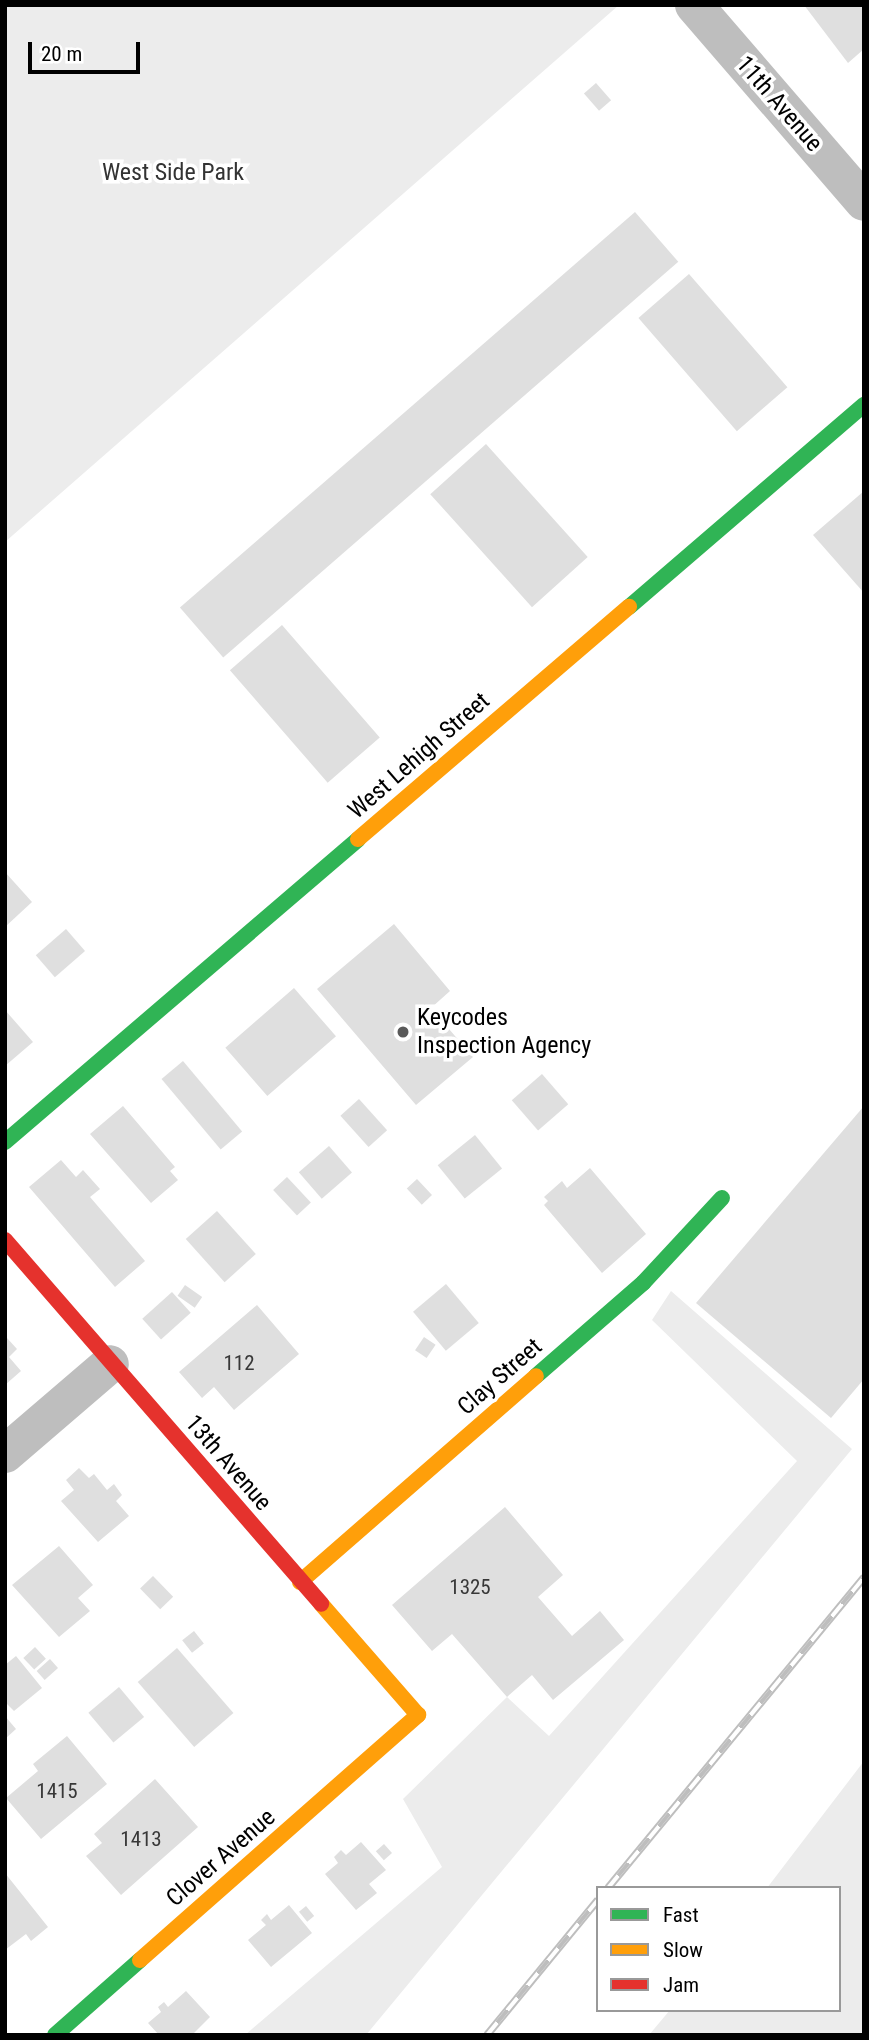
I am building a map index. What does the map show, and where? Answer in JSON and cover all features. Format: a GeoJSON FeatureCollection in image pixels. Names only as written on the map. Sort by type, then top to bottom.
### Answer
{"type":"FeatureCollection","features":[{"type":"Feature","properties":{"kind":"street","name":"11th Avenue"},"geometry":{"type":"LineString","coordinates":[[694,5],[864,202]]}},
{"type":"Feature","properties":{"kind":"street","name":"West Lehigh Street"},"geometry":{"type":"LineString","coordinates":[[5,1142],[864,405]]}},
{"type":"Feature","properties":{"kind":"street","name":"Clay Street"},"geometry":{"type":"LineString","coordinates":[[300,1582],[643,1283],[722,1198]]}},
{"type":"Feature","properties":{"kind":"street","name":"13th Avenue"},"geometry":{"type":"LineString","coordinates":[[5,1240],[110,1364],[418,1715]]}},
{"type":"Feature","properties":{"kind":"street"},"geometry":{"type":"LineString","coordinates":[[5,1454],[110,1364]]}},
{"type":"Feature","properties":{"kind":"street","name":"Clover Avenue"},"geometry":{"type":"LineString","coordinates":[[55,2035],[418,1715]]}},
{"type":"Feature","properties":{"kind":"green space","name":"West Side Park"},"geometry":{"type":"Polygon","coordinates":[[[5,5],[619,5],[5,542],[5,5]]]}},
{"type":"Feature","properties":{"kind":"green space"},"geometry":{"type":"Polygon","coordinates":[[[671,1291],[852,1449],[366,2035],[245,2035],[442,1867],[403,1799],[507,1697],[549,1736],[797,1461],[652,1320],[671,1291]]]}},
{"type":"Feature","properties":{"kind":"green space"},"geometry":{"type":"Polygon","coordinates":[[[864,1761],[864,2035],[649,2035],[668,2012],[841,2012],[841,1886],[769,1886],[864,1761]]]}},
{"type":"Feature","properties":{"kind":"building"},"geometry":{"type":"Polygon","coordinates":[[[804,5],[864,5],[864,49],[848,63],[804,5]]]}},
{"type":"Feature","properties":{"kind":"building"},"geometry":{"type":"Polygon","coordinates":[[[596,83],[611,100],[599,111],[584,93],[596,83]]]}},
{"type":"Feature","properties":{"kind":"building"},"geometry":{"type":"Polygon","coordinates":[[[635,212],[678,262],[223,657],[180,608],[635,212]]]}},
{"type":"Feature","properties":{"kind":"building"},"geometry":{"type":"Polygon","coordinates":[[[689,274],[787,387],[737,431],[638,318],[689,274]]]}},
{"type":"Feature","properties":{"kind":"building"},"geometry":{"type":"Polygon","coordinates":[[[486,444],[588,557],[532,607],[430,494],[486,444]]]}},
{"type":"Feature","properties":{"kind":"building"},"geometry":{"type":"Polygon","coordinates":[[[864,491],[864,593],[813,535],[864,491]]]}},
{"type":"Feature","properties":{"kind":"building"},"geometry":{"type":"Polygon","coordinates":[[[282,625],[380,737],[328,783],[230,670],[282,625]]]}},
{"type":"Feature","properties":{"kind":"building"},"geometry":{"type":"Polygon","coordinates":[[[5,872],[32,902],[5,927],[5,872]]]}},
{"type":"Feature","properties":{"kind":"building","name":"Keycodes Inspection Agency"},"geometry":{"type":"Polygon","coordinates":[[[394,924],[450,991],[431,1008],[473,1057],[416,1105],[317,989],[394,924]]]}},
{"type":"Feature","properties":{"kind":"building"},"geometry":{"type":"Polygon","coordinates":[[[66,929],[85,951],[55,977],[36,955],[66,929]]]}},
{"type":"Feature","properties":{"kind":"building"},"geometry":{"type":"Polygon","coordinates":[[[294,988],[336,1036],[267,1096],[225,1048],[294,988]]]}},
{"type":"Feature","properties":{"kind":"building"},"geometry":{"type":"Polygon","coordinates":[[[5,1010],[33,1042],[5,1066],[5,1010]]]}},
{"type":"Feature","properties":{"kind":"building"},"geometry":{"type":"Polygon","coordinates":[[[183,1061],[242,1131],[221,1149],[162,1079],[183,1061]]]}},
{"type":"Feature","properties":{"kind":"building"},"geometry":{"type":"Polygon","coordinates":[[[542,1074],[568,1104],[538,1130],[512,1100],[542,1074]]]}},
{"type":"Feature","properties":{"kind":"building"},"geometry":{"type":"Polygon","coordinates":[[[359,1099],[387,1130],[369,1147],[340,1116],[359,1099]]]}},
{"type":"Feature","properties":{"kind":"building"},"geometry":{"type":"Polygon","coordinates":[[[123,1106],[175,1167],[170,1171],[178,1180],[151,1203],[90,1134],[123,1106]]]}},
{"type":"Feature","properties":{"kind":"building"},"geometry":{"type":"Polygon","coordinates":[[[864,1106],[864,1379],[831,1418],[696,1303],[864,1106]]]}},
{"type":"Feature","properties":{"kind":"building"},"geometry":{"type":"Polygon","coordinates":[[[475,1135],[502,1168],[465,1199],[438,1165],[475,1135]]]}},
{"type":"Feature","properties":{"kind":"building"},"geometry":{"type":"Polygon","coordinates":[[[329,1146],[352,1172],[322,1199],[299,1172],[329,1146]]]}},
{"type":"Feature","properties":{"kind":"building"},"geometry":{"type":"Polygon","coordinates":[[[61,1160],[76,1177],[83,1170],[100,1189],[90,1197],[145,1261],[115,1287],[29,1187],[61,1160]]]}},
{"type":"Feature","properties":{"kind":"building"},"geometry":{"type":"Polygon","coordinates":[[[590,1168],[646,1234],[602,1273],[544,1205],[548,1201],[544,1197],[562,1181],[567,1188],[590,1168]]]}},
{"type":"Feature","properties":{"kind":"building"},"geometry":{"type":"Polygon","coordinates":[[[287,1177],[311,1203],[297,1216],[273,1190],[287,1177]]]}},
{"type":"Feature","properties":{"kind":"building"},"geometry":{"type":"Polygon","coordinates":[[[417,1179],[432,1195],[422,1205],[407,1189],[417,1179]]]}},
{"type":"Feature","properties":{"kind":"building"},"geometry":{"type":"Polygon","coordinates":[[[217,1211],[256,1254],[225,1282],[186,1239],[217,1211]]]}},
{"type":"Feature","properties":{"kind":"building"},"geometry":{"type":"Polygon","coordinates":[[[446,1284],[479,1323],[446,1351],[413,1312],[446,1284]]]}},
{"type":"Feature","properties":{"kind":"building"},"geometry":{"type":"Polygon","coordinates":[[[185,1285],[202,1297],[195,1308],[178,1296],[185,1285]]]}},
{"type":"Feature","properties":{"kind":"building"},"geometry":{"type":"Polygon","coordinates":[[[172,1292],[191,1313],[161,1340],[142,1319],[172,1292]]]}},
{"type":"Feature","properties":{"kind":"building"},"geometry":{"type":"Polygon","coordinates":[[[257,1305],[299,1354],[234,1410],[214,1387],[202,1398],[179,1372],[257,1305]]]}},
{"type":"Feature","properties":{"kind":"building"},"geometry":{"type":"Polygon","coordinates":[[[424,1337],[436,1345],[427,1358],[415,1350],[424,1337]]]}},
{"type":"Feature","properties":{"kind":"building"},"geometry":{"type":"Polygon","coordinates":[[[7,1338],[17,1349],[9,1357],[21,1371],[5,1385],[7,1338]]]}},
{"type":"Feature","properties":{"kind":"building"},"geometry":{"type":"Polygon","coordinates":[[[79,1468],[89,1478],[94,1474],[107,1490],[114,1484],[122,1495],[116,1501],[129,1516],[98,1542],[61,1501],[74,1490],[66,1480],[79,1468]]]}},
{"type":"Feature","properties":{"kind":"building"},"geometry":{"type":"Polygon","coordinates":[[[505,1507],[563,1575],[538,1597],[572,1636],[600,1611],[624,1640],[553,1700],[532,1675],[507,1697],[452,1634],[432,1651],[392,1605],[505,1507]]]}},
{"type":"Feature","properties":{"kind":"building"},"geometry":{"type":"Polygon","coordinates":[[[59,1546],[93,1585],[78,1598],[90,1611],[59,1637],[12,1585],[59,1546]]]}},
{"type":"Feature","properties":{"kind":"building"},"geometry":{"type":"Polygon","coordinates":[[[153,1576],[173,1597],[160,1609],[140,1589],[153,1576]]]}},
{"type":"Feature","properties":{"kind":"building"},"geometry":{"type":"Polygon","coordinates":[[[194,1631],[204,1644],[192,1653],[182,1640],[194,1631]]]}},
{"type":"Feature","properties":{"kind":"building"},"geometry":{"type":"Polygon","coordinates":[[[35,1647],[46,1659],[34,1670],[23,1658],[35,1647]]]}},
{"type":"Feature","properties":{"kind":"building"},"geometry":{"type":"Polygon","coordinates":[[[177,1648],[233,1713],[194,1747],[138,1682],[177,1648]]]}},
{"type":"Feature","properties":{"kind":"building"},"geometry":{"type":"Polygon","coordinates":[[[16,1656],[42,1688],[14,1711],[5,1702],[5,1665],[16,1656]]]}},
{"type":"Feature","properties":{"kind":"building"},"geometry":{"type":"Polygon","coordinates":[[[50,1659],[58,1668],[45,1680],[37,1671],[50,1659]]]}},
{"type":"Feature","properties":{"kind":"building"},"geometry":{"type":"Polygon","coordinates":[[[119,1687],[144,1717],[113,1743],[88,1713],[119,1687]]]}},
{"type":"Feature","properties":{"kind":"building"},"geometry":{"type":"Polygon","coordinates":[[[5,1716],[16,1729],[5,1739],[5,1716]]]}},
{"type":"Feature","properties":{"kind":"building"},"geometry":{"type":"Polygon","coordinates":[[[67,1736],[107,1784],[41,1839],[6,1798],[38,1771],[33,1764],[67,1736]]]}},
{"type":"Feature","properties":{"kind":"building"},"geometry":{"type":"Polygon","coordinates":[[[155,1779],[198,1827],[121,1895],[86,1856],[102,1843],[94,1834],[155,1779]]]}},
{"type":"Feature","properties":{"kind":"building"},"geometry":{"type":"Polygon","coordinates":[[[361,1842],[386,1870],[369,1884],[377,1893],[356,1910],[325,1874],[338,1863],[334,1857],[341,1850],[346,1855],[361,1842]]]}},
{"type":"Feature","properties":{"kind":"building"},"geometry":{"type":"Polygon","coordinates":[[[384,1844],[392,1853],[384,1860],[376,1851],[384,1844]]]}},
{"type":"Feature","properties":{"kind":"building"},"geometry":{"type":"Polygon","coordinates":[[[5,1873],[48,1927],[31,1941],[26,1934],[5,1950],[5,1873]]]}},
{"type":"Feature","properties":{"kind":"building"},"geometry":{"type":"Polygon","coordinates":[[[289,1905],[312,1933],[271,1967],[248,1940],[266,1925],[261,1920],[267,1914],[271,1920],[289,1905]]]}},
{"type":"Feature","properties":{"kind":"building"},"geometry":{"type":"Polygon","coordinates":[[[306,1906],[314,1916],[307,1922],[299,1912],[306,1906]]]}},
{"type":"Feature","properties":{"kind":"building"},"geometry":{"type":"Polygon","coordinates":[[[186,1991],[210,2017],[192,2035],[159,2035],[148,2023],[161,2012],[158,2007],[164,2002],[168,2007],[186,1991]]]}},
{"type":"Feature","properties":{"kind":"railway"},"geometry":{"type":"LineString","coordinates":[[610,1886],[864,1577]]}},
{"type":"Feature","properties":{"kind":"railway"},"geometry":{"type":"LineString","coordinates":[[487,2035],[596,1902]]}},
{"type":"Feature","properties":{"kind":"traffic: fast"},"geometry":{"type":"LineString","coordinates":[[629,607],[864,405]]}},
{"type":"Feature","properties":{"kind":"traffic: fast"},"geometry":{"type":"LineString","coordinates":[[5,1142],[358,839]]}},
{"type":"Feature","properties":{"kind":"traffic: fast"},"geometry":{"type":"LineString","coordinates":[[536,1376],[643,1283],[722,1198]]}},
{"type":"Feature","properties":{"kind":"traffic: fast"},"geometry":{"type":"LineString","coordinates":[[55,2035],[140,1960]]}},
{"type":"Feature","properties":{"kind":"traffic: slow"},"geometry":{"type":"LineString","coordinates":[[358,839],[629,607]]}},
{"type":"Feature","properties":{"kind":"traffic: slow"},"geometry":{"type":"LineString","coordinates":[[300,1582],[536,1376]]}},
{"type":"Feature","properties":{"kind":"traffic: slow"},"geometry":{"type":"LineString","coordinates":[[140,1960],[418,1715],[321,1604]]}},
{"type":"Feature","properties":{"kind":"traffic: jam"},"geometry":{"type":"LineString","coordinates":[[5,1240],[321,1604]]}},
{"type":"Feature","properties":{"kind":"place","name":"Keycodes Inspection Agency"},"geometry":{"type":"Point","coordinates":[403,1032]}}]}
